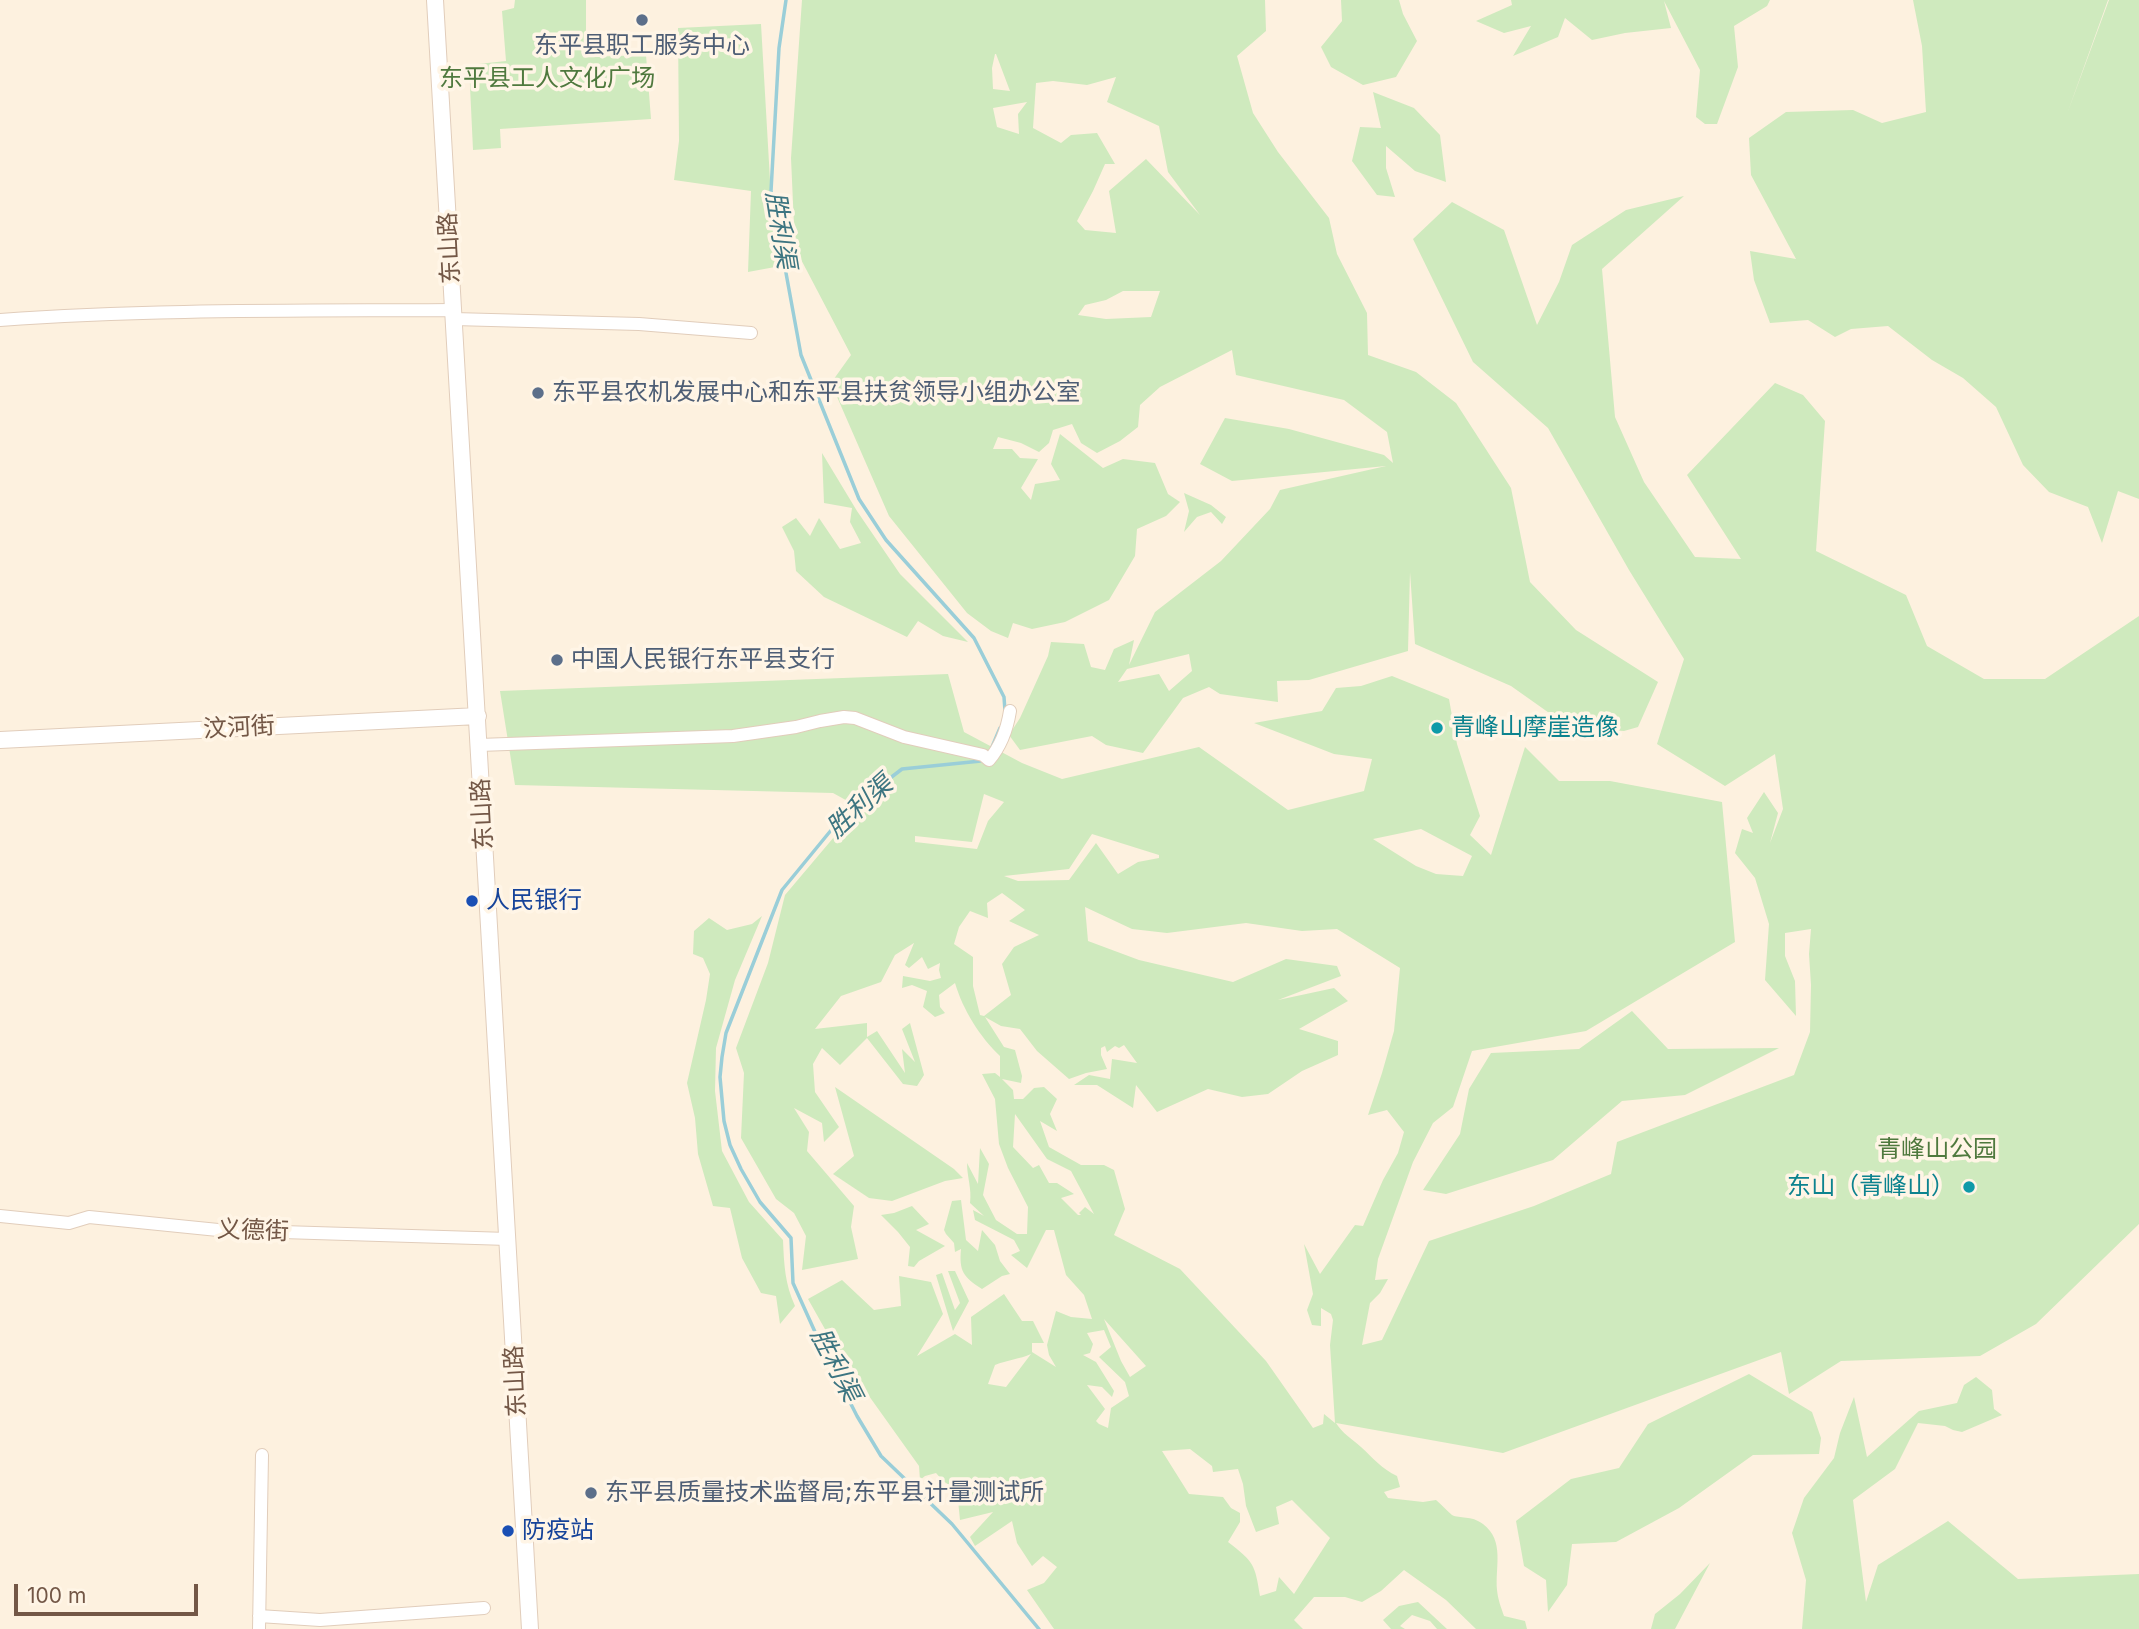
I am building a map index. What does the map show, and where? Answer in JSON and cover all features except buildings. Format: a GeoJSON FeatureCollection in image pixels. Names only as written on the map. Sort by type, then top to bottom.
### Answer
{"type":"FeatureCollection","features":[{"type":"Feature","properties":{"kind":"street","name":"东山路"},"geometry":{"type":"LineString","coordinates":[[435,0],[530,1629]]}},
{"type":"Feature","properties":{"kind":"street"},"geometry":{"type":"LineString","coordinates":[[0,320],[247,312],[454,315],[639,324],[751,333]]}},
{"type":"Feature","properties":{"kind":"street"},"geometry":{"type":"LineString","coordinates":[[480,745],[733,736],[844,717],[855,718],[904,737],[983,755],[989,760],[996,752],[1007,728],[1010,711]]}},
{"type":"Feature","properties":{"kind":"street","name":"汶河街"},"geometry":{"type":"LineString","coordinates":[[0,740],[478,716]]}},
{"type":"Feature","properties":{"kind":"street","name":"义德街"},"geometry":{"type":"LineString","coordinates":[[0,1216],[69,1223],[89,1217],[218,1230],[508,1239]]}},
{"type":"Feature","properties":{"kind":"street"},"geometry":{"type":"LineString","coordinates":[[262,1455],[259,1622],[484,1608]]}},
{"type":"Feature","properties":{"kind":"green space","name":"东平县工人文化广场"},"geometry":{"type":"Polygon","coordinates":[[[515,0],[586,0],[586,57],[646,55],[651,119],[500,129],[501,148],[473,150],[469,65],[506,61],[502,11],[514,8],[515,0]]]}},
{"type":"Feature","properties":{"kind":"green space"},"geometry":{"type":"Polygon","coordinates":[[[802,0],[1265,0],[1266,31],[1237,56],[1253,113],[1278,152],[1329,218],[1337,254],[1367,313],[1368,355],[1416,372],[1456,403],[1511,488],[1530,582],[1576,630],[1658,682],[1638,727],[1624,731],[1569,727],[1511,686],[1415,644],[1410,572],[1408,651],[1309,680],[1277,681],[1278,702],[1220,694],[1209,687],[1183,698],[1143,753],[1106,745],[1092,736],[1020,750],[1009,735],[1020,718],[1048,656],[1051,642],[1084,644],[1091,667],[1105,670],[1114,649],[1134,640],[1129,665],[1155,612],[1221,561],[1270,509],[1280,490],[1386,466],[1232,481],[1200,464],[1225,418],[1289,429],[1384,455],[1393,463],[1387,432],[1344,400],[1236,375],[1232,350],[1160,387],[1140,405],[1138,427],[1120,441],[1097,453],[1081,443],[1072,424],[1053,430],[1049,443],[1039,452],[1021,443],[998,437],[993,449],[1012,449],[1020,458],[1038,459],[1021,488],[1031,500],[1035,484],[1060,480],[1051,464],[1060,434],[1103,468],[1123,459],[1155,463],[1168,494],[1180,502],[1166,516],[1137,529],[1135,556],[1109,600],[1065,622],[1032,629],[1013,623],[1008,638],[991,631],[967,613],[889,516],[831,383],[851,355],[795,248],[791,158],[802,0]],[[996,54],[992,68],[993,89],[1010,91],[996,54]],[[1116,77],[1087,85],[1053,81],[1036,83],[1033,128],[1061,143],[1071,135],[1097,133],[1115,164],[1105,164],[1077,221],[1085,230],[1116,233],[1109,191],[1146,159],[1200,215],[1168,172],[1159,126],[1107,102],[1116,77]],[[1027,102],[993,108],[997,127],[1019,134],[1018,114],[1027,102]],[[1123,291],[1106,300],[1085,305],[1078,315],[1106,319],[1151,317],[1160,291],[1123,291]],[[1189,654],[1127,669],[1118,682],[1159,674],[1169,691],[1192,671],[1189,654]]]}},
{"type":"Feature","properties":{"kind":"green space"},"geometry":{"type":"Polygon","coordinates":[[[1341,0],[1399,0],[1417,41],[1396,77],[1363,85],[1331,67],[1321,47],[1342,21],[1341,0]]]}},
{"type":"Feature","properties":{"kind":"green space"},"geometry":{"type":"Polygon","coordinates":[[[1511,0],[1770,0],[1767,6],[1734,26],[1738,67],[1717,124],[1705,124],[1696,117],[1700,70],[1664,1],[1671,28],[1592,40],[1565,18],[1558,37],[1513,56],[1531,26],[1504,33],[1476,21],[1512,5],[1511,0]]]}},
{"type":"Feature","properties":{"kind":"green space"},"geometry":{"type":"Polygon","coordinates":[[[1913,0],[2108,0],[2067,114],[2109,0],[2139,0],[2139,499],[2118,491],[2102,543],[2088,507],[2049,492],[2023,465],[1996,407],[1963,378],[1932,360],[1888,326],[1851,329],[1835,337],[1808,320],[1770,323],[1754,280],[1750,251],[1796,259],[1751,175],[1749,138],[1786,112],[1853,110],[1882,123],[1926,112],[1922,46],[1913,0]]]}},
{"type":"Feature","properties":{"kind":"green space"},"geometry":{"type":"Polygon","coordinates":[[[761,24],[775,267],[748,272],[751,191],[674,180],[679,141],[678,28],[761,24]]]}},
{"type":"Feature","properties":{"kind":"green space"},"geometry":{"type":"Polygon","coordinates":[[[1373,92],[1414,108],[1440,135],[1446,182],[1415,171],[1386,146],[1386,168],[1395,197],[1377,195],[1352,161],[1360,127],[1381,128],[1373,92]]]}},
{"type":"Feature","properties":{"kind":"green space","name":"青峰山公园"},"geometry":{"type":"Polygon","coordinates":[[[1684,196],[1602,269],[1615,417],[1644,482],[1695,557],[1741,559],[1687,475],[1775,383],[1803,395],[1825,421],[1816,551],[1906,595],[1927,646],[1984,679],[2045,679],[2139,616],[2139,1224],[2036,1324],[1980,1356],[1841,1361],[1789,1394],[1781,1352],[1503,1453],[1336,1423],[1378,1463],[1397,1476],[1400,1487],[1384,1492],[1388,1498],[1423,1502],[1436,1500],[1452,1515],[1474,1519],[1490,1531],[1497,1546],[1497,1590],[1504,1616],[1525,1621],[1527,1629],[1476,1629],[1446,1600],[1404,1570],[1381,1591],[1362,1602],[1345,1597],[1314,1597],[1294,1620],[1303,1629],[1054,1629],[1027,1590],[1044,1583],[1057,1567],[1043,1556],[1032,1566],[1017,1543],[1012,1521],[975,1546],[970,1537],[993,1512],[960,1520],[957,1490],[936,1473],[920,1480],[919,1466],[839,1354],[808,1299],[842,1280],[874,1310],[901,1306],[899,1276],[931,1282],[943,1314],[917,1356],[955,1334],[972,1345],[971,1317],[1004,1294],[1022,1321],[1033,1321],[1044,1343],[1032,1343],[1032,1352],[1056,1367],[1047,1345],[1056,1311],[1071,1317],[1092,1319],[1084,1295],[1066,1275],[1054,1230],[1046,1230],[1027,1268],[1011,1255],[1020,1251],[1014,1240],[975,1220],[973,1210],[984,1216],[970,1203],[967,1163],[978,1184],[980,1148],[989,1164],[983,1195],[996,1220],[1017,1234],[1027,1234],[1028,1207],[999,1144],[995,1099],[982,1074],[995,1073],[1000,1077],[1000,1056],[973,1022],[955,983],[939,995],[940,1007],[945,1013],[935,1017],[923,1007],[927,991],[912,985],[902,988],[903,976],[930,981],[941,978],[940,963],[928,969],[922,957],[909,968],[905,965],[914,943],[895,955],[881,982],[841,996],[815,1029],[867,1023],[867,1037],[877,1031],[905,1073],[902,1049],[915,1062],[902,1029],[910,1023],[924,1075],[917,1086],[903,1084],[867,1038],[840,1065],[822,1048],[813,1064],[815,1092],[839,1127],[824,1142],[822,1123],[794,1108],[809,1132],[807,1151],[854,1206],[851,1227],[858,1259],[802,1270],[806,1236],[794,1213],[776,1199],[741,1138],[744,1073],[736,1048],[768,963],[785,895],[845,824],[853,821],[862,809],[833,793],[515,785],[500,691],[948,674],[964,732],[1022,763],[1062,779],[1199,747],[1288,810],[1364,791],[1372,759],[1334,754],[1254,723],[1322,711],[1336,688],[1361,686],[1392,676],[1449,699],[1457,744],[1480,816],[1470,835],[1491,855],[1525,747],[1559,781],[1610,781],[1722,802],[1735,942],[1586,1031],[1472,1051],[1453,1107],[1433,1123],[1413,1162],[1378,1259],[1375,1280],[1388,1279],[1370,1303],[1362,1345],[1382,1340],[1429,1241],[1534,1206],[1611,1174],[1617,1142],[1794,1075],[1810,1032],[1811,929],[1785,933],[1785,956],[1795,981],[1796,1016],[1765,980],[1769,924],[1755,878],[1735,853],[1742,829],[1753,833],[1747,818],[1764,792],[1778,813],[1770,843],[1783,809],[1775,754],[1725,786],[1657,744],[1684,659],[1629,570],[1548,428],[1473,362],[1413,239],[1452,202],[1504,230],[1537,325],[1559,282],[1572,245],[1626,210],[1684,196]],[[984,794],[972,842],[915,836],[915,842],[977,849],[988,821],[1004,802],[984,794]],[[1421,829],[1373,839],[1416,866],[1436,874],[1463,876],[1472,856],[1421,829]],[[1092,834],[1069,869],[1004,876],[1018,881],[1069,880],[1096,843],[1118,874],[1138,862],[1159,858],[1159,855],[1092,834]],[[1002,893],[987,903],[988,918],[970,911],[959,927],[954,944],[973,957],[973,986],[980,1015],[984,1016],[1011,995],[1002,964],[1014,947],[1039,935],[1009,921],[1025,910],[1002,893]],[[1085,907],[1088,941],[1139,960],[1233,982],[1286,959],[1337,966],[1341,976],[1278,1000],[1334,988],[1348,1001],[1299,1029],[1338,1041],[1338,1055],[1302,1071],[1268,1094],[1242,1097],[1208,1089],[1157,1112],[1136,1085],[1133,1108],[1097,1085],[1074,1085],[1089,1075],[1110,1079],[1112,1059],[1137,1063],[1124,1045],[1119,1048],[1115,1046],[1107,1052],[1105,1046],[1101,1048],[1107,1069],[1069,1079],[1037,1051],[1020,1029],[1001,1026],[985,1017],[1004,1047],[1015,1050],[1022,1076],[1021,1083],[1002,1079],[1013,1090],[1014,1099],[1023,1099],[1034,1088],[1044,1087],[1057,1099],[1050,1114],[1057,1131],[1040,1121],[1049,1147],[1081,1165],[1104,1165],[1114,1170],[1125,1209],[1114,1235],[1180,1269],[1266,1361],[1313,1428],[1323,1424],[1324,1414],[1335,1423],[1330,1345],[1333,1320],[1331,1314],[1321,1308],[1321,1326],[1312,1325],[1307,1310],[1313,1294],[1304,1244],[1320,1274],[1355,1225],[1363,1226],[1398,1153],[1404,1132],[1387,1110],[1368,1115],[1394,1031],[1400,968],[1337,929],[1302,931],[1246,923],[1167,933],[1132,929],[1085,907]],[[1015,1114],[1013,1147],[1033,1168],[1039,1165],[1049,1183],[1057,1183],[1074,1194],[1061,1198],[1078,1215],[1081,1215],[1079,1213],[1085,1207],[1094,1214],[1071,1171],[1047,1159],[1015,1114]],[[1104,1319],[1121,1361],[1130,1377],[1146,1366],[1104,1319]],[[1104,1330],[1087,1333],[1093,1344],[1090,1353],[1083,1355],[1096,1362],[1114,1391],[1112,1397],[1102,1387],[1087,1385],[1105,1409],[1096,1421],[1108,1428],[1111,1408],[1129,1396],[1125,1382],[1099,1357],[1111,1347],[1104,1330]],[[1031,1354],[995,1365],[988,1384],[1006,1387],[1031,1354]],[[1190,1449],[1162,1451],[1189,1494],[1223,1497],[1231,1508],[1240,1513],[1240,1522],[1228,1542],[1252,1564],[1260,1596],[1276,1591],[1279,1577],[1294,1594],[1330,1538],[1292,1500],[1276,1507],[1279,1524],[1256,1532],[1246,1506],[1238,1469],[1213,1472],[1212,1466],[1190,1449]]]}},
{"type":"Feature","properties":{"kind":"green space"},"geometry":{"type":"Polygon","coordinates":[[[822,453],[900,574],[968,642],[943,636],[918,621],[907,637],[824,597],[796,571],[794,551],[782,527],[796,518],[810,536],[819,518],[840,549],[861,543],[850,522],[852,508],[824,503],[822,453]]]}},
{"type":"Feature","properties":{"kind":"green space"},"geometry":{"type":"Polygon","coordinates":[[[1184,493],[1211,505],[1226,517],[1222,524],[1211,512],[1197,517],[1184,532],[1189,511],[1184,493]]]}},
{"type":"Feature","properties":{"kind":"green space"},"geometry":{"type":"Polygon","coordinates":[[[762,916],[735,980],[716,1048],[715,1091],[722,1151],[749,1202],[783,1240],[786,1274],[795,1306],[780,1324],[776,1296],[761,1293],[742,1258],[730,1208],[713,1206],[698,1154],[695,1118],[687,1083],[710,974],[703,958],[693,954],[694,931],[709,918],[727,930],[752,924],[762,916]]]}},
{"type":"Feature","properties":{"kind":"green space"},"geometry":{"type":"Polygon","coordinates":[[[1632,1011],[1668,1049],[1779,1048],[1685,1095],[1622,1101],[1553,1160],[1446,1194],[1423,1190],[1460,1134],[1469,1089],[1491,1053],[1579,1049],[1632,1011]]]}},
{"type":"Feature","properties":{"kind":"green space"},"geometry":{"type":"Polygon","coordinates":[[[835,1087],[954,1169],[963,1178],[945,1181],[892,1201],[869,1198],[833,1174],[854,1156],[835,1087]]]}},
{"type":"Feature","properties":{"kind":"green space"},"geometry":{"type":"Polygon","coordinates":[[[961,1200],[966,1240],[978,1251],[982,1230],[995,1245],[1000,1261],[1010,1274],[982,1289],[964,1273],[961,1249],[955,1252],[954,1243],[944,1230],[952,1201],[961,1200]]]}},
{"type":"Feature","properties":{"kind":"green space"},"geometry":{"type":"Polygon","coordinates":[[[912,1206],[929,1224],[916,1230],[945,1246],[919,1261],[914,1267],[908,1266],[910,1247],[881,1215],[912,1206]]]}},
{"type":"Feature","properties":{"kind":"green space"},"geometry":{"type":"Polygon","coordinates":[[[948,1271],[955,1271],[969,1301],[953,1331],[936,1275],[942,1273],[955,1310],[960,1303],[948,1271]]]}},
{"type":"Feature","properties":{"kind":"green space"},"geometry":{"type":"Polygon","coordinates":[[[1749,1374],[1812,1412],[1821,1438],[1819,1454],[1753,1455],[1679,1508],[1616,1542],[1572,1544],[1567,1585],[1548,1612],[1546,1580],[1524,1566],[1516,1521],[1571,1479],[1619,1468],[1648,1424],[1749,1374]]]}},
{"type":"Feature","properties":{"kind":"green space"},"geometry":{"type":"Polygon","coordinates":[[[1976,1377],[1992,1390],[1994,1409],[2002,1415],[1962,1432],[1945,1426],[1918,1423],[1895,1469],[1853,1500],[1866,1602],[1878,1565],[1948,1521],[2018,1579],[2139,1574],[2139,1629],[1802,1629],[1806,1580],[1792,1533],[1804,1498],[1834,1458],[1854,1397],[1867,1457],[1919,1411],[1957,1403],[1964,1385],[1976,1377]]]}},
{"type":"Feature","properties":{"kind":"green space"},"geometry":{"type":"Polygon","coordinates":[[[1710,1563],[1675,1629],[1651,1629],[1655,1614],[1680,1594],[1710,1563]]]}},
{"type":"Feature","properties":{"kind":"green space"},"geometry":{"type":"Polygon","coordinates":[[[1418,1602],[1447,1629],[1437,1629],[1430,1621],[1412,1615],[1400,1626],[1405,1629],[1391,1629],[1383,1620],[1399,1606],[1418,1602]]]}},
{"type":"Feature","properties":{"kind":"waterway","name":"胜利渠"},"geometry":{"type":"LineString","coordinates":[[786,0],[779,48],[771,191],[801,355],[859,499],[886,540],[974,638],[1004,697],[1005,711]]}},
{"type":"Feature","properties":{"kind":"waterway","name":"胜利渠"},"geometry":{"type":"LineString","coordinates":[[992,747],[1000,728]]}},
{"type":"Feature","properties":{"kind":"waterway","name":"胜利渠"},"geometry":{"type":"LineString","coordinates":[[984,759],[902,769],[846,812],[782,890],[726,1033],[720,1077],[724,1121],[730,1145],[760,1202],[791,1238],[793,1283],[857,1416],[881,1456],[952,1524],[1039,1629]]}},
{"type":"Feature","properties":{"kind":"place","name":"东平县职工服务中心"},"geometry":{"type":"Point","coordinates":[642,20]}},
{"type":"Feature","properties":{"kind":"place","name":"东平县农机发展中心和东平县扶贫领导小组办公室"},"geometry":{"type":"Point","coordinates":[538,393]}},
{"type":"Feature","properties":{"kind":"place","name":"中国人民银行东平县支行"},"geometry":{"type":"Point","coordinates":[557,660]}},
{"type":"Feature","properties":{"kind":"place","name":"青峰山摩崖造像"},"geometry":{"type":"Point","coordinates":[1437,728]}},
{"type":"Feature","properties":{"kind":"place","name":"人民银行"},"geometry":{"type":"Point","coordinates":[472,901]}},
{"type":"Feature","properties":{"kind":"place","name":"东山（青峰山）"},"geometry":{"type":"Point","coordinates":[1969,1187]}},
{"type":"Feature","properties":{"kind":"place","name":"东平县质量技术监督局;东平县计量测试所"},"geometry":{"type":"Point","coordinates":[591,1493]}},
{"type":"Feature","properties":{"kind":"place","name":"防疫站"},"geometry":{"type":"Point","coordinates":[508,1531]}}]}
